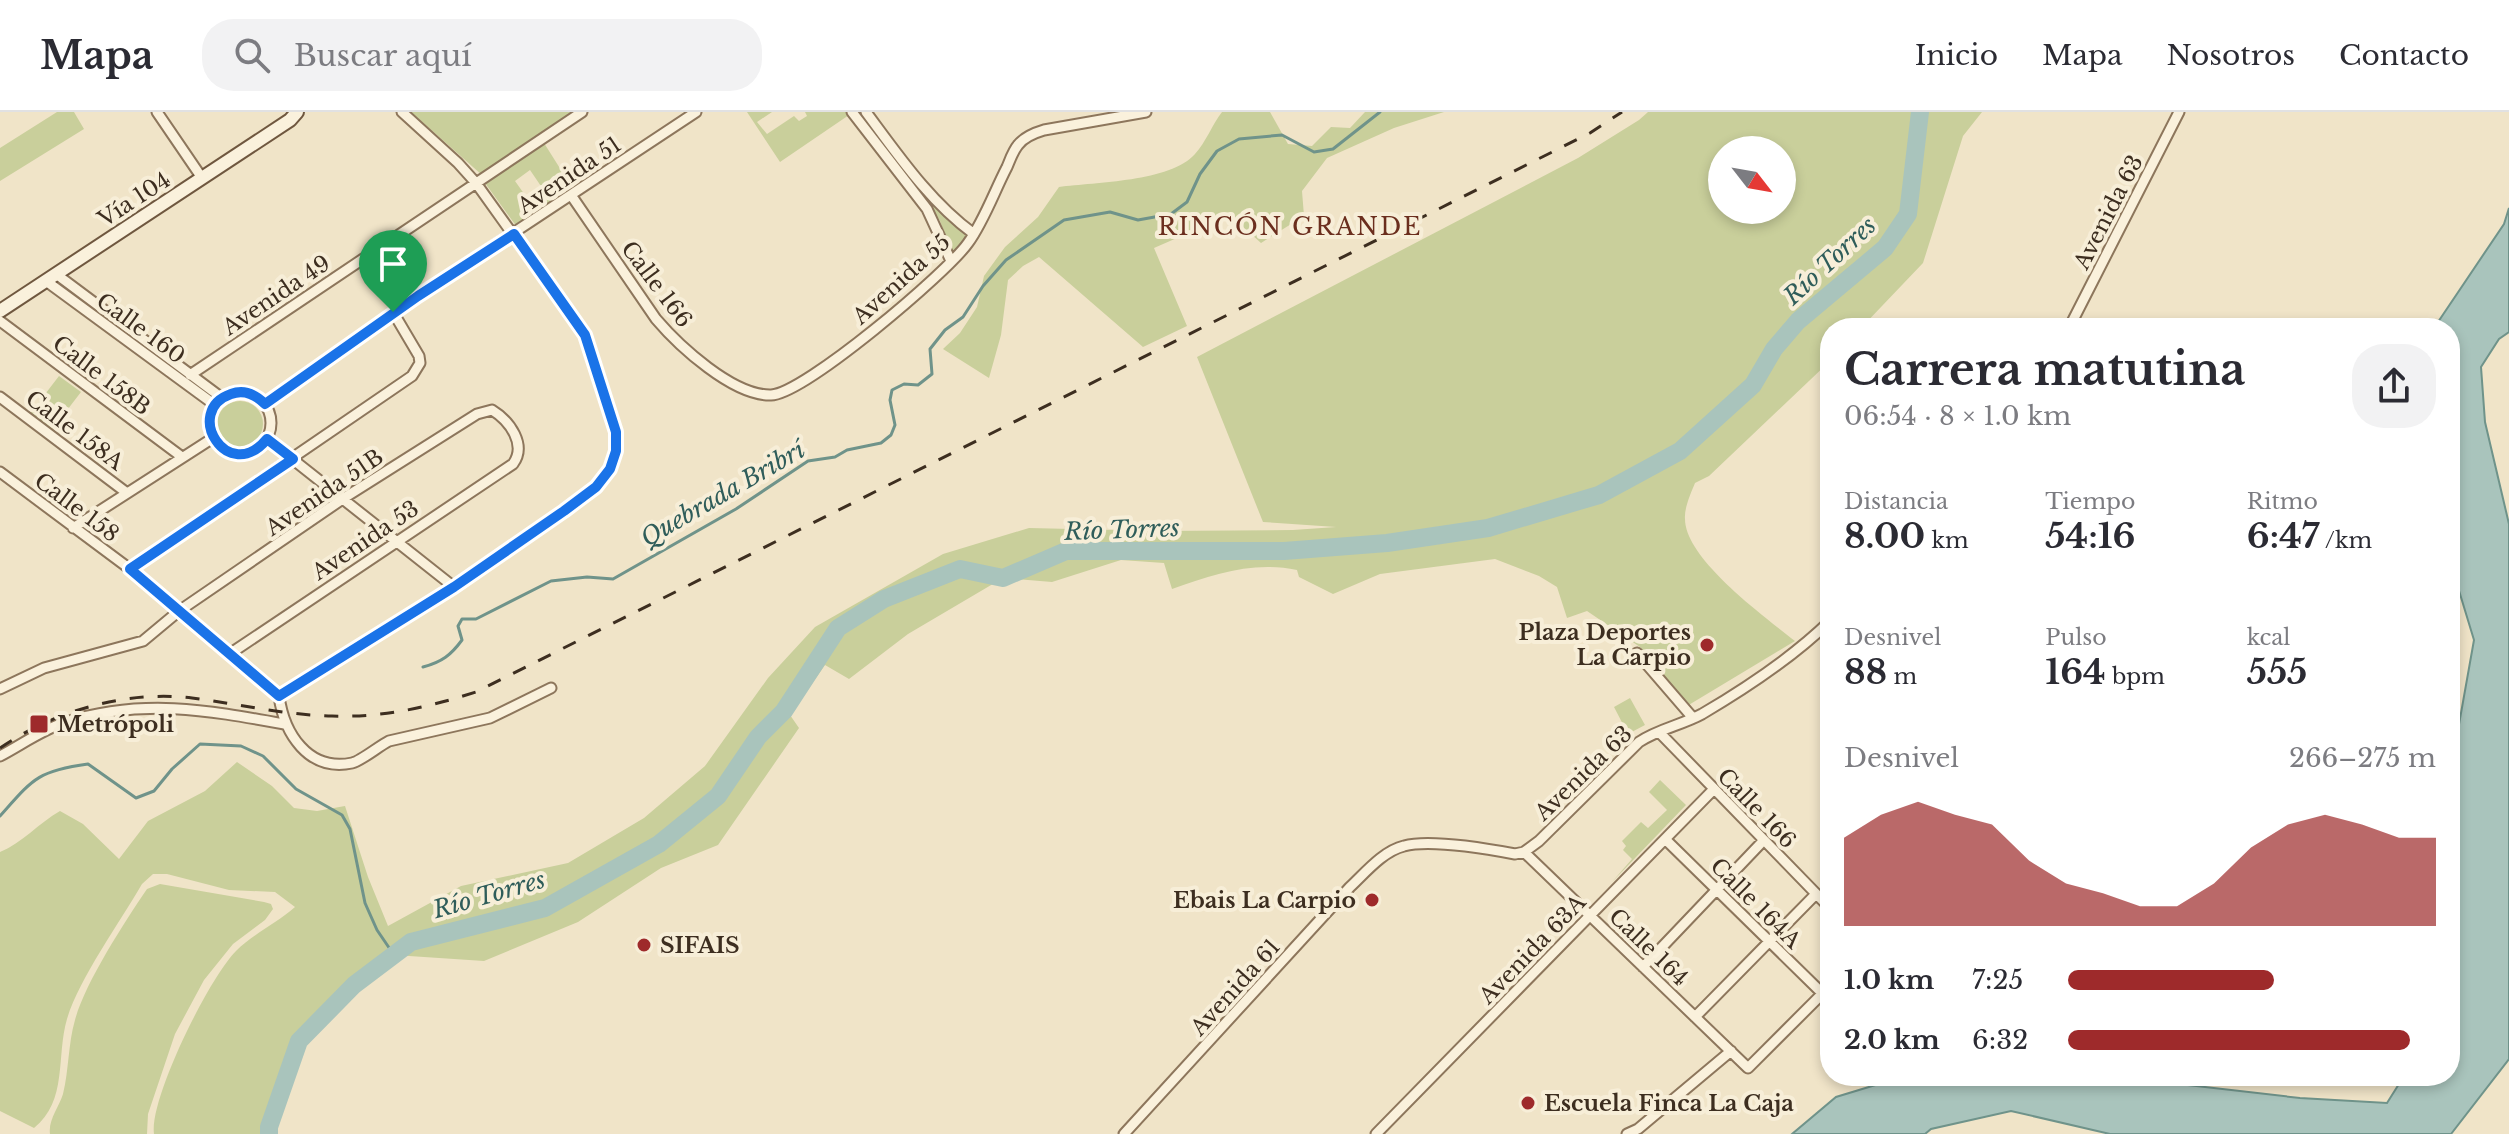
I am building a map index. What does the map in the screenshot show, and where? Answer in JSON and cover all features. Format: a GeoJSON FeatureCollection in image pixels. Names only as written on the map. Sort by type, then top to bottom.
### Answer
{"type":"FeatureCollection","features":[{"type":"Feature","properties":{"kind":"main road","name":"Vía 104"},"geometry":{"type":"LineString","coordinates":[[0,311],[293,116],[307,112]]}},
{"type":"Feature","properties":{"kind":"street"},"geometry":{"type":"LineString","coordinates":[[157,112],[202,178]]}},
{"type":"Feature","properties":{"kind":"street"},"geometry":{"type":"LineString","coordinates":[[402,112],[476,183],[585,335],[616,432],[616,451],[610,469],[596,487],[454,587],[279,696],[284,724],[300,746],[312,756],[325,762],[355,762],[389,741],[490,718],[551,688]]}},
{"type":"Feature","properties":{"kind":"street","name":"Avenida 49"},"geometry":{"type":"LineString","coordinates":[[190,375],[582,112]]}},
{"type":"Feature","properties":{"kind":"street","name":"Avenida 51"},"geometry":{"type":"LineString","coordinates":[[265,404],[393,312],[514,234],[682,116],[696,112]]}},
{"type":"Feature","properties":{"kind":"street"},"geometry":{"type":"LineString","coordinates":[[852,112],[927,209],[951,261]]}},
{"type":"Feature","properties":{"kind":"street"},"geometry":{"type":"LineString","coordinates":[[866,112],[925,188],[956,221],[974,234]]}},
{"type":"Feature","properties":{"kind":"street","name":"Avenida 55"},"geometry":{"type":"LineString","coordinates":[[772,395],[820,371],[882,323],[951,261],[974,234],[1016,148],[1030,135],[1146,112]]}},
{"type":"Feature","properties":{"kind":"street","name":"Avenida 63"},"geometry":{"type":"LineString","coordinates":[[2074,318],[2179,112]]}},
{"type":"Feature","properties":{"kind":"street","name":"Calle 166"},"geometry":{"type":"LineString","coordinates":[[571,195],[672,338],[735,384],[772,395]]}},
{"type":"Feature","properties":{"kind":"street","name":"Calle 160"},"geometry":{"type":"LineString","coordinates":[[51,278],[190,375],[218,402]]}},
{"type":"Feature","properties":{"kind":"street","name":"Calle 160"},"geometry":{"type":"LineString","coordinates":[[51,278],[218,402]]}},
{"type":"Feature","properties":{"kind":"street"},"geometry":{"type":"LineString","coordinates":[[130,569],[412,376],[420,363],[419,356],[393,312]]}},
{"type":"Feature","properties":{"kind":"street","name":"Calle 158B"},"geometry":{"type":"LineString","coordinates":[[0,321],[182,457]]}},
{"type":"Feature","properties":{"kind":"street"},"geometry":{"type":"LineString","coordinates":[[244,392],[265,404],[271,421],[267,439],[253,451],[244,454],[226,451],[213,438],[209,421],[218,402],[229,394],[244,392]]}},
{"type":"Feature","properties":{"kind":"street","name":"Calle 158A"},"geometry":{"type":"LineString","coordinates":[[0,397],[127,493]]}},
{"type":"Feature","properties":{"kind":"street","name":"Avenida 53"},"geometry":{"type":"LineString","coordinates":[[231,653],[513,464],[518,456],[515,436],[503,418],[492,410]]}},
{"type":"Feature","properties":{"kind":"street","name":"Avenida 51B"},"geometry":{"type":"LineString","coordinates":[[0,689],[44,668],[143,641],[179,611],[344,498],[477,414],[492,410]]}},
{"type":"Feature","properties":{"kind":"street"},"geometry":{"type":"LineString","coordinates":[[73,528],[213,438]]}},
{"type":"Feature","properties":{"kind":"street"},"geometry":{"type":"LineString","coordinates":[[267,439],[454,587]]}},
{"type":"Feature","properties":{"kind":"street","name":"Calle 158"},"geometry":{"type":"LineString","coordinates":[[0,472],[130,569],[279,696]]}},
{"type":"Feature","properties":{"kind":"street","name":"Avenida 63"},"geometry":{"type":"LineString","coordinates":[[1524,852],[1539,841],[1639,742],[1693,718],[1768,674],[1820,631]]}},
{"type":"Feature","properties":{"kind":"street"},"geometry":{"type":"LineString","coordinates":[[1637,653],[1693,718]]}},
{"type":"Feature","properties":{"kind":"street"},"geometry":{"type":"LineString","coordinates":[[0,756],[64,723],[129,709],[183,707],[284,724]]}},
{"type":"Feature","properties":{"kind":"street","name":"Calle 166"},"geometry":{"type":"LineString","coordinates":[[1659,732],[1820,898]]}},
{"type":"Feature","properties":{"kind":"street","name":"Avenida 63A"},"geometry":{"type":"LineString","coordinates":[[1376,1134],[1714,789]]}},
{"type":"Feature","properties":{"kind":"street","name":"Calle 164A"},"geometry":{"type":"LineString","coordinates":[[1665,839],[1769,941],[1820,985]]}},
{"type":"Feature","properties":{"kind":"street"},"geometry":{"type":"LineString","coordinates":[[1643,967],[1764,840]]}},
{"type":"Feature","properties":{"kind":"street","name":"Avenida 61"},"geometry":{"type":"LineString","coordinates":[[1124,1134],[1350,887],[1374,865],[1403,846],[1421,844],[1515,854],[1524,852]]}},
{"type":"Feature","properties":{"kind":"street","name":"Calle 164"},"geometry":{"type":"LineString","coordinates":[[1524,852],[1748,1068],[1820,996]]}},
{"type":"Feature","properties":{"kind":"street"},"geometry":{"type":"LineString","coordinates":[[1695,1017],[1816,894]]}},
{"type":"Feature","properties":{"kind":"street"},"geometry":{"type":"LineString","coordinates":[[1627,1134],[1638,1129],[1731,1051]]}},
{"type":"Feature","properties":{"kind":"green space"},"geometry":{"type":"Polygon","coordinates":[[[57,112],[74,112],[84,129],[0,181],[0,148],[57,112]]]}},
{"type":"Feature","properties":{"kind":"green space"},"geometry":{"type":"Polygon","coordinates":[[[411,112],[577,112],[482,175],[411,112]]]}},
{"type":"Feature","properties":{"kind":"green space"},"geometry":{"type":"Polygon","coordinates":[[[747,112],[772,112],[757,122],[767,134],[794,116],[799,121],[807,116],[805,112],[847,112],[849,115],[780,162],[747,112]]]}},
{"type":"Feature","properties":{"kind":"green space"},"geometry":{"type":"Polygon","coordinates":[[[1222,112],[1270,112],[1288,144],[1312,146],[1331,127],[1350,128],[1365,112],[1444,112],[1394,128],[1327,158],[1302,191],[1304,216],[1261,243],[1232,217],[1192,236],[1186,234],[1154,248],[1187,326],[1143,347],[1039,257],[1008,280],[1001,335],[989,378],[943,349],[960,333],[977,307],[984,276],[1005,247],[1038,217],[1059,187],[1132,179],[1168,170],[1195,154],[1222,112]]]}},
{"type":"Feature","properties":{"kind":"green space"},"geometry":{"type":"Polygon","coordinates":[[[1648,112],[1982,112],[1963,136],[1923,263],[1871,318],[1820,318],[1820,371],[1709,476],[1695,483],[1685,519],[1688,535],[1698,552],[1729,586],[1795,641],[1687,706],[1640,647],[1587,611],[1567,618],[1557,587],[1539,576],[1495,559],[1380,574],[1333,594],[1299,577],[1297,570],[1265,567],[1234,570],[1172,589],[1164,563],[1121,560],[1052,582],[1003,578],[908,634],[849,679],[825,665],[790,715],[799,728],[718,845],[661,868],[578,922],[484,961],[394,955],[354,985],[299,1041],[269,1134],[154,1134],[155,1117],[183,1040],[225,965],[243,945],[295,907],[275,892],[229,890],[167,874],[153,874],[142,884],[81,986],[67,1019],[56,1091],[45,1117],[34,1128],[0,1111],[0,852],[60,811],[83,824],[119,859],[148,821],[205,791],[237,762],[272,786],[294,808],[317,811],[345,806],[388,926],[461,886],[568,863],[644,818],[705,766],[768,678],[815,627],[943,554],[1029,528],[1159,531],[1336,527],[1263,522],[1197,357],[1578,158],[1648,112]]]}},
{"type":"Feature","properties":{"kind":"green space"},"geometry":{"type":"Polygon","coordinates":[[[544,143],[573,189],[517,227],[485,183],[544,143]],[[530,170],[515,181],[532,205],[547,195],[530,170]]]}},
{"type":"Feature","properties":{"kind":"green space"},"geometry":{"type":"Polygon","coordinates":[[[925,194],[971,234],[952,255],[940,221],[923,196],[925,194]]]}},
{"type":"Feature","properties":{"kind":"green space"},"geometry":{"type":"Polygon","coordinates":[[[59,376],[81,392],[51,431],[29,415],[59,376]]]}},
{"type":"Feature","properties":{"kind":"green space"},"geometry":{"type":"Polygon","coordinates":[[[240,401],[249,402],[256,408],[262,415],[262,433],[256,440],[249,446],[240,447],[231,446],[224,440],[218,433],[217,424],[218,415],[224,408],[231,402],[240,401]]]}},
{"type":"Feature","properties":{"kind":"green space"},"geometry":{"type":"Polygon","coordinates":[[[1630,698],[1645,725],[1628,734],[1614,707],[1630,698]]]}},
{"type":"Feature","properties":{"kind":"green space"},"geometry":{"type":"Polygon","coordinates":[[[1660,780],[1686,805],[1612,882],[1632,859],[1623,850],[1626,846],[1622,841],[1641,822],[1648,828],[1667,810],[1649,792],[1660,780]]]}},
{"type":"Feature","properties":{"kind":"green space"},"geometry":{"type":"Polygon","coordinates":[[[160,884],[264,902],[271,904],[273,909],[265,920],[233,944],[204,980],[175,1034],[148,1114],[147,1134],[50,1134],[52,1119],[63,1094],[75,1020],[87,989],[147,889],[160,884]]]}},
{"type":"Feature","properties":{"kind":"water"},"geometry":{"type":"Polygon","coordinates":[[[2509,208],[2509,332],[2499,339],[2481,367],[2485,422],[2509,524],[2509,1059],[2451,1134],[2110,1134],[2011,1111],[1931,1129],[1925,1134],[1792,1134],[1836,1097],[1872,1086],[2196,1086],[2300,1098],[2387,1103],[2398,1086],[2460,1086],[2460,719],[2474,640],[2460,594],[2460,318],[2441,318],[2504,224],[2509,208]]]}},
{"type":"Feature","properties":{"kind":"waterway","name":"Quebrada Bribrí"},"geometry":{"type":"LineString","coordinates":[[423,667],[441,660],[458,645],[462,640],[458,626],[462,619],[476,619],[551,581],[587,577],[613,579],[736,509],[808,461],[835,457],[847,450],[881,443],[891,435],[895,425],[890,400],[892,390],[904,384],[918,385],[932,374],[930,349],[945,330],[963,317],[983,286],[1006,260],[1064,220],[1110,212],[1138,220],[1171,214],[1187,202],[1200,174],[1217,151],[1239,139],[1282,135],[1314,152],[1333,149],[1380,112]]}},
{"type":"Feature","properties":{"kind":"waterway","name":"Río Torres"},"geometry":{"type":"LineString","coordinates":[[269,1134],[299,1041],[354,985],[411,942],[545,908],[659,844],[718,796],[758,737],[784,711],[838,628],[884,599],[960,569],[1003,578],[1066,551],[1284,551],[1387,543],[1488,528],[1599,495],[1680,451],[1753,385],[1774,349],[1798,321],[1885,248],[1908,214],[1920,112]]}},
{"type":"Feature","properties":{"kind":"waterway"},"geometry":{"type":"LineString","coordinates":[[0,816],[29,785],[57,770],[88,764],[136,798],[154,791],[172,769],[200,744],[241,746],[263,756],[296,789],[342,815],[350,829],[365,903],[377,930],[394,955]]}},
{"type":"Feature","properties":{"kind":"railway"},"geometry":{"type":"LineString","coordinates":[[0,748],[67,714],[142,697],[192,698],[296,714],[351,716],[405,710],[476,692],[1590,133],[1622,112]]}},
{"type":"Feature","properties":{"kind":"place","name":"Plaza Deportes La Carpio"},"geometry":{"type":"Point","coordinates":[1707,645]}},
{"type":"Feature","properties":{"kind":"place","name":"Metrópoli"},"geometry":{"type":"Point","coordinates":[39,724]}},
{"type":"Feature","properties":{"kind":"place","name":"Ebais La Carpio"},"geometry":{"type":"Point","coordinates":[1372,900]}},
{"type":"Feature","properties":{"kind":"place","name":"SIFAIS"},"geometry":{"type":"Point","coordinates":[644,945]}},
{"type":"Feature","properties":{"kind":"place","name":"Escuela Finca La Caja"},"geometry":{"type":"Point","coordinates":[1528,1103]}},
{"type":"Feature","properties":{"kind":"district","name":"RINCÓN GRANDE"},"geometry":{"type":"Point","coordinates":[1290,227]}},
{"type":"Feature","properties":{"kind":"route"},"geometry":{"type":"LineString","coordinates":[[514,234],[585,335],[616,432],[616,451],[610,469],[596,487],[564,511],[454,587],[279,696],[130,569],[293,459],[267,439],[261,446],[244,454],[235,454],[219,446],[213,438],[209,421],[215,405],[222,398],[244,392],[265,404],[393,312],[514,234]]}}]}
